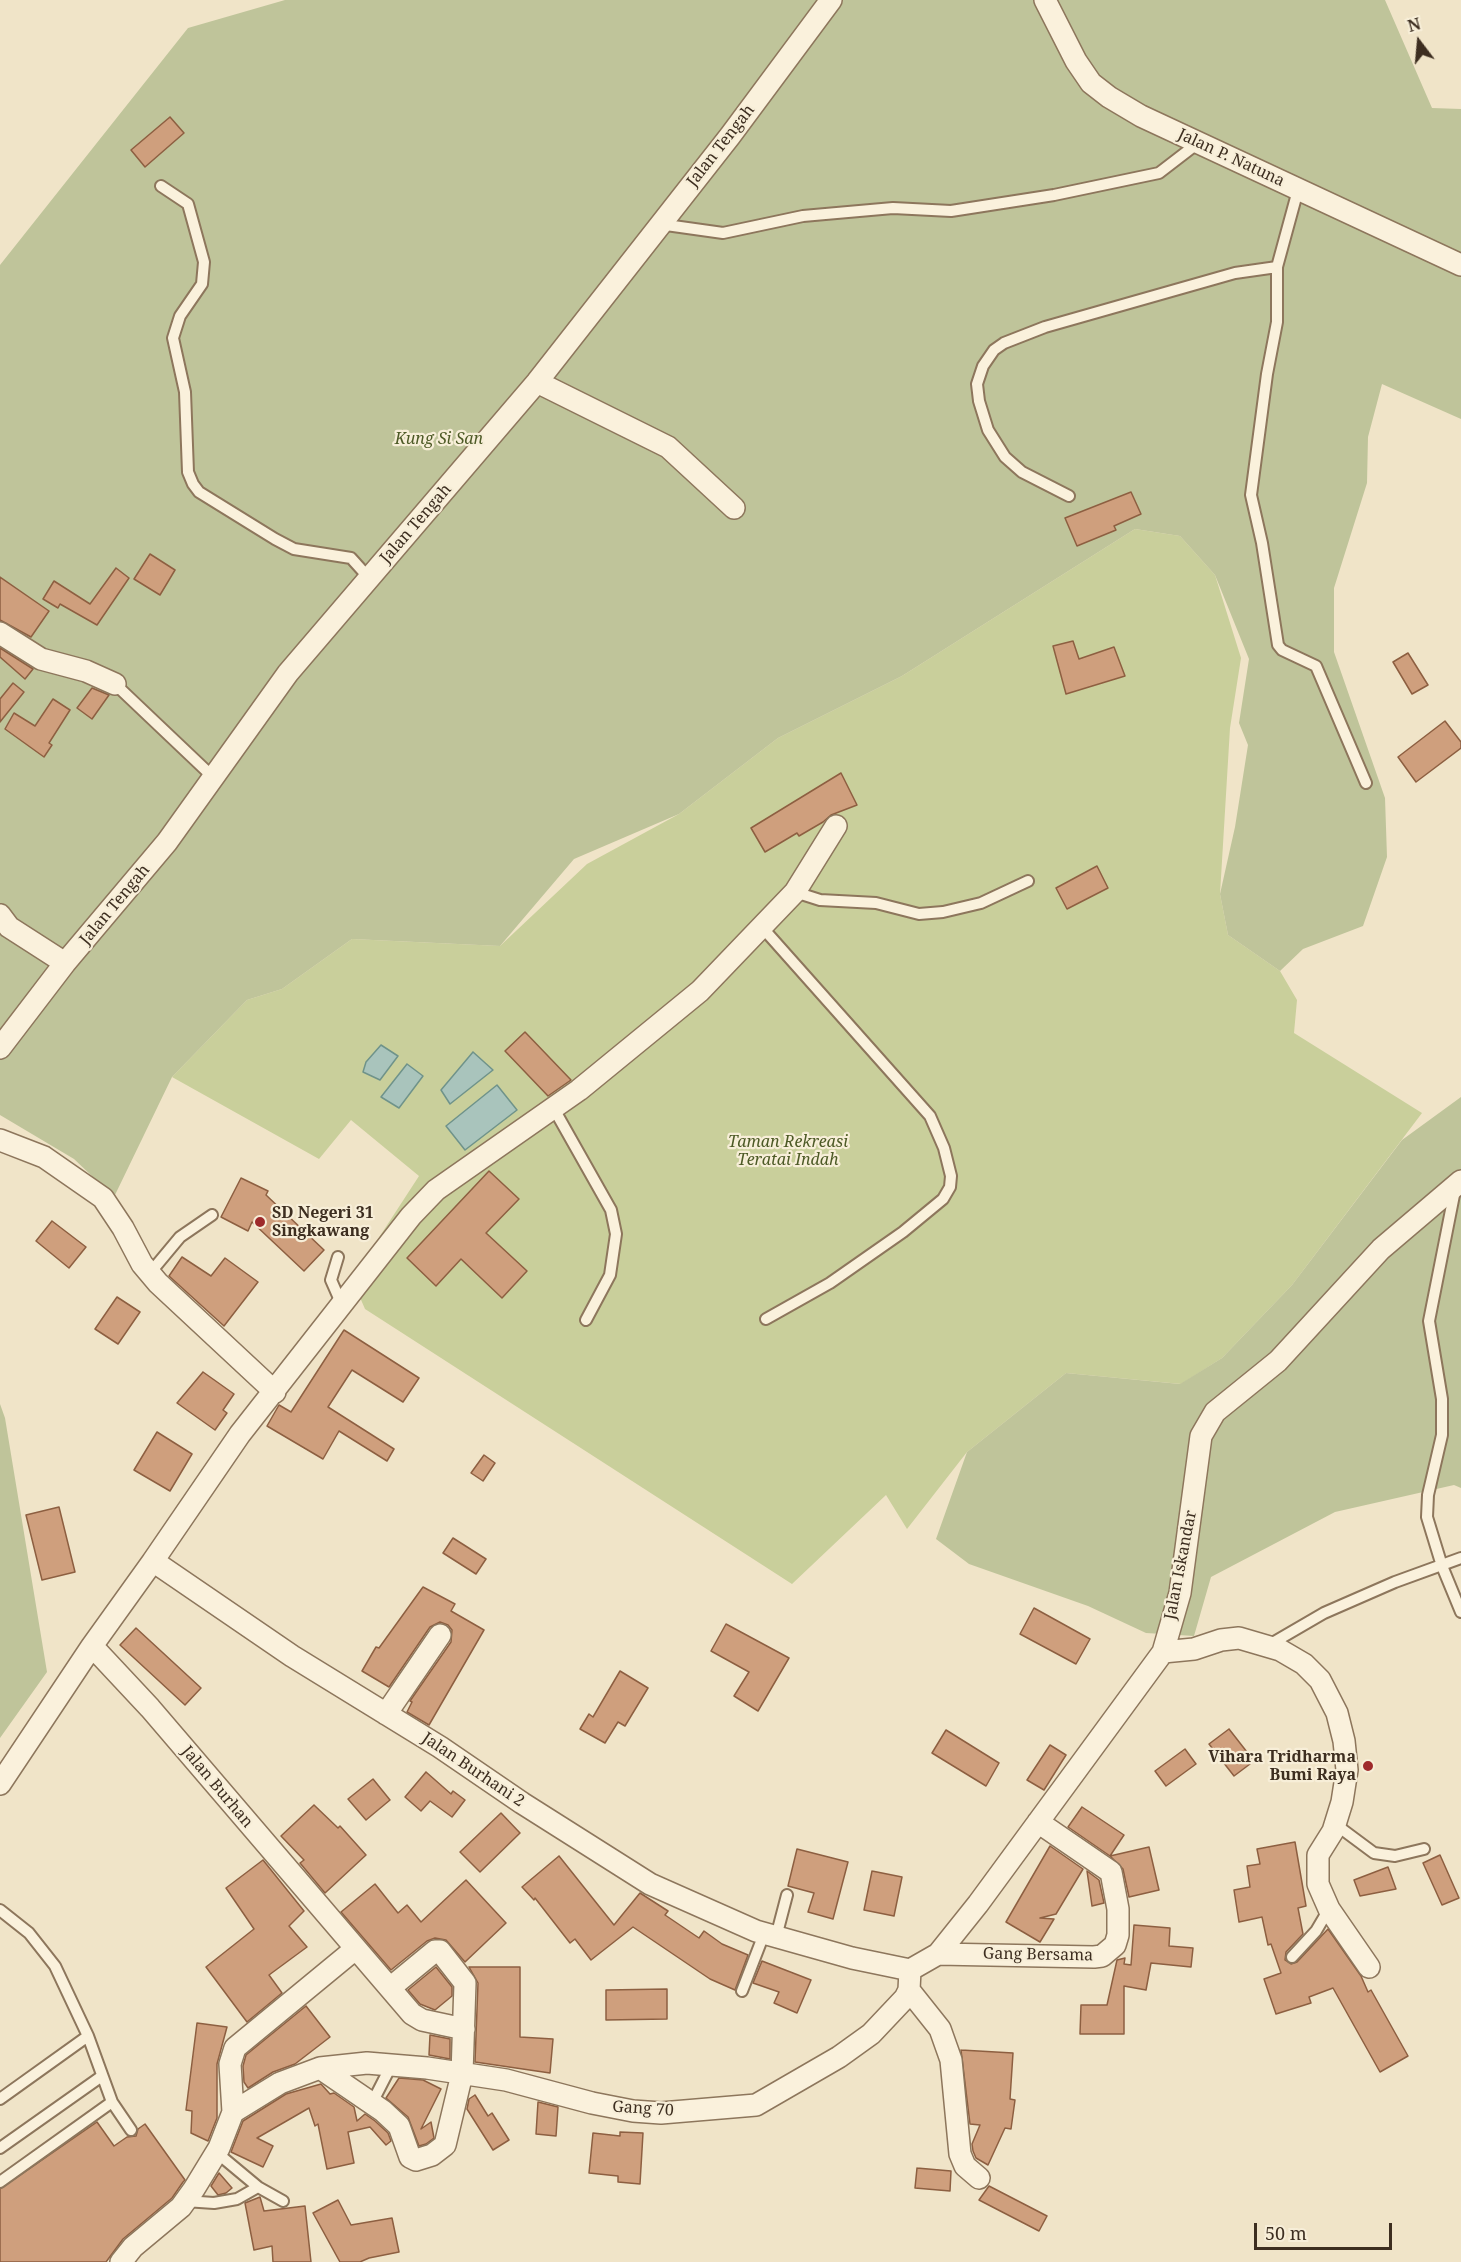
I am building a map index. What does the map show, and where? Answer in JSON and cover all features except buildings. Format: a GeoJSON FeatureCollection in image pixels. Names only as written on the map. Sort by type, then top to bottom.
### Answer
{"type":"FeatureCollection","features":[{"type":"Feature","properties":{"kind":"street","name":"Jalan Tengah"},"geometry":{"type":"LineString","coordinates":[[0,1048],[65,963],[167,842],[288,673],[537,382],[730,136],[831,0]]}},
{"type":"Feature","properties":{"kind":"street","name":"Jalan P. Natuna"},"geometry":{"type":"LineString","coordinates":[[1045,0],[1076,61],[1091,82],[1109,97],[1141,116],[1461,265]]}},
{"type":"Feature","properties":{"kind":"street"},"geometry":{"type":"LineString","coordinates":[[537,382],[668,447],[734,508]]}},
{"type":"Feature","properties":{"kind":"street"},"geometry":{"type":"LineString","coordinates":[[0,633],[41,659],[86,672],[115,684]]}},
{"type":"Feature","properties":{"kind":"street"},"geometry":{"type":"LineString","coordinates":[[0,1784],[92,1646],[240,1434],[411,1216],[436,1190],[554,1109],[700,990],[795,892],[836,826]]}},
{"type":"Feature","properties":{"kind":"street"},"geometry":{"type":"LineString","coordinates":[[0,915],[9,927],[65,963]]}},
{"type":"Feature","properties":{"kind":"street"},"geometry":{"type":"LineString","coordinates":[[0,1140],[44,1157],[103,1198],[150,1273],[275,1392]]}},
{"type":"Feature","properties":{"kind":"street","name":"Jalan Iskandar"},"geometry":{"type":"LineString","coordinates":[[910,1980],[938,1954],[1163,1652],[1180,1593],[1201,1436],[1215,1412],[1278,1361],[1381,1249],[1456,1192]]}},
{"type":"Feature","properties":{"kind":"street","name":"Jalan Burhani 2"},"geometry":{"type":"LineString","coordinates":[[153,1561],[292,1656],[386,1714],[617,1865],[695,1906],[770,1935],[910,1980]]}},
{"type":"Feature","properties":{"kind":"street"},"geometry":{"type":"LineString","coordinates":[[386,1714],[440,1635]]}},
{"type":"Feature","properties":{"kind":"street"},"geometry":{"type":"LineString","coordinates":[[1163,1652],[1194,1649],[1221,1640],[1239,1638],[1269,1645],[1304,1664],[1320,1680],[1336,1713],[1344,1741],[1347,1770],[1342,1802],[1335,1824],[1318,1855],[1316,1866],[1318,1884],[1329,1909],[1369,1967]]}},
{"type":"Feature","properties":{"kind":"street","name":"Jalan Burhan"},"geometry":{"type":"LineString","coordinates":[[92,1646],[157,1717],[354,1950],[412,2014],[422,2020],[464,2030]]}},
{"type":"Feature","properties":{"kind":"street","name":"Gang Bersama"},"geometry":{"type":"LineString","coordinates":[[938,1954],[1001,1953],[1094,1957],[1102,1956],[1115,1945],[1118,1935],[1118,1909],[1111,1872],[1038,1822]]}},
{"type":"Feature","properties":{"kind":"street"},"geometry":{"type":"LineString","coordinates":[[121,2262],[133,2247],[162,2224],[185,2201],[216,2152],[233,2112],[230,2064],[235,2048],[262,2023],[354,1950]]}},
{"type":"Feature","properties":{"kind":"street"},"geometry":{"type":"LineString","coordinates":[[320,2068],[372,2103],[399,2126],[410,2157],[416,2160],[432,2155],[444,2145],[462,2073],[465,1983],[440,1951],[430,1953],[390,1988]]}},
{"type":"Feature","properties":{"kind":"street"},"geometry":{"type":"LineString","coordinates":[[910,1980],[940,2029],[951,2060],[960,2154],[965,2166],[979,2178]]}},
{"type":"Feature","properties":{"kind":"street","name":"Gang 70"},"geometry":{"type":"LineString","coordinates":[[233,2112],[280,2083],[320,2068],[367,2063],[392,2064],[506,2080],[592,2103],[633,2111],[661,2113],[756,2105],[780,2093],[851,2049],[891,2014],[910,1980]]}},
{"type":"Feature","properties":{"kind":"lane"},"geometry":{"type":"LineString","coordinates":[[659,224],[723,233],[803,216],[893,208],[951,211],[1054,195],[1159,173],[1198,143]]}},
{"type":"Feature","properties":{"kind":"lane"},"geometry":{"type":"LineString","coordinates":[[161,186],[188,204],[204,262],[202,284],[180,316],[173,338],[185,392],[187,459],[193,484],[199,492],[275,539],[294,549],[351,558],[369,578]]}},
{"type":"Feature","properties":{"kind":"lane"},"geometry":{"type":"LineString","coordinates":[[1298,190],[1277,267],[1277,322],[1267,374],[1251,495],[1262,543],[1275,638],[1282,650],[1316,666],[1366,783]]}},
{"type":"Feature","properties":{"kind":"lane"},"geometry":{"type":"LineString","coordinates":[[1068,496],[1022,472],[1005,457],[988,430],[979,401],[977,384],[983,366],[994,351],[1004,343],[1056,324],[1235,273],[1277,267]]}},
{"type":"Feature","properties":{"kind":"lane"},"geometry":{"type":"LineString","coordinates":[[115,684],[214,778]]}},
{"type":"Feature","properties":{"kind":"lane"},"geometry":{"type":"LineString","coordinates":[[795,892],[820,900],[876,903],[919,914],[943,912],[981,903],[1028,881]]}},
{"type":"Feature","properties":{"kind":"lane"},"geometry":{"type":"LineString","coordinates":[[761,926],[930,1116],[944,1148],[951,1176],[950,1187],[943,1199],[903,1233],[830,1283],[766,1319]]}},
{"type":"Feature","properties":{"kind":"lane"},"geometry":{"type":"LineString","coordinates":[[554,1109],[611,1210],[616,1234],[610,1275],[586,1320]]}},
{"type":"Feature","properties":{"kind":"lane"},"geometry":{"type":"LineString","coordinates":[[1456,1192],[1429,1321],[1442,1400],[1442,1435],[1428,1495],[1427,1517],[1442,1566],[1461,1612]]}},
{"type":"Feature","properties":{"kind":"lane"},"geometry":{"type":"LineString","coordinates":[[150,1273],[180,1237],[212,1215]]}},
{"type":"Feature","properties":{"kind":"lane"},"geometry":{"type":"LineString","coordinates":[[338,1257],[331,1280],[342,1305]]}},
{"type":"Feature","properties":{"kind":"lane"},"geometry":{"type":"LineString","coordinates":[[1269,1645],[1324,1613],[1395,1582],[1461,1558]]}},
{"type":"Feature","properties":{"kind":"lane"},"geometry":{"type":"LineString","coordinates":[[1335,1824],[1374,1853],[1395,1856],[1424,1849]]}},
{"type":"Feature","properties":{"kind":"lane"},"geometry":{"type":"LineString","coordinates":[[742,1991],[787,1895]]}},
{"type":"Feature","properties":{"kind":"lane"},"geometry":{"type":"LineString","coordinates":[[1292,1958],[1316,1931],[1329,1909]]}},
{"type":"Feature","properties":{"kind":"lane"},"geometry":{"type":"LineString","coordinates":[[0,1910],[29,1934],[55,1966],[88,2036],[112,2102],[131,2130]]}},
{"type":"Feature","properties":{"kind":"lane"},"geometry":{"type":"LineString","coordinates":[[0,2099],[88,2036]]}},
{"type":"Feature","properties":{"kind":"lane"},"geometry":{"type":"LineString","coordinates":[[372,2103],[392,2064]]}},
{"type":"Feature","properties":{"kind":"lane"},"geometry":{"type":"LineString","coordinates":[[0,2148],[102,2076]]}},
{"type":"Feature","properties":{"kind":"lane"},"geometry":{"type":"LineString","coordinates":[[0,2182],[112,2102]]}},
{"type":"Feature","properties":{"kind":"lane"},"geometry":{"type":"LineString","coordinates":[[216,2152],[258,2187],[283,2201]]}},
{"type":"Feature","properties":{"kind":"lane"},"geometry":{"type":"LineString","coordinates":[[185,2201],[214,2203],[237,2199],[258,2187]]}},
{"type":"Feature","properties":{"kind":"green space","name":"Kung Si San"},"geometry":{"type":"Polygon","coordinates":[[[285,0],[1385,0],[1432,108],[1461,109],[1461,419],[1382,384],[1368,437],[1367,483],[1334,588],[1334,652],[1385,798],[1387,857],[1363,926],[1303,949],[1280,971],[1228,935],[1220,894],[1235,827],[1248,745],[1239,723],[1249,659],[1215,575],[1180,536],[1135,529],[902,676],[778,738],[679,814],[574,859],[500,946],[352,939],[282,989],[247,1000],[172,1077],[114,1197],[74,1159],[0,1115],[0,265],[188,28],[285,0]]]}},
{"type":"Feature","properties":{"kind":"green space","name":"Taman Rekreasi Teratai Indah"},"geometry":{"type":"Polygon","coordinates":[[[1135,529],[1180,536],[1215,575],[1241,658],[1230,728],[1220,894],[1228,935],[1280,971],[1297,1000],[1294,1033],[1422,1113],[1292,1285],[1222,1358],[1181,1384],[1066,1373],[967,1452],[907,1529],[886,1495],[792,1584],[365,1309],[352,1279],[419,1176],[351,1120],[319,1159],[172,1077],[247,1000],[282,989],[352,939],[500,946],[587,864],[679,814],[778,738],[902,676],[1135,529]]]}},
{"type":"Feature","properties":{"kind":"green space"},"geometry":{"type":"Polygon","coordinates":[[[1461,1097],[1461,1488],[1454,1485],[1335,1512],[1211,1577],[1194,1636],[1146,1633],[1088,1606],[969,1564],[936,1539],[967,1452],[1066,1373],[1180,1384],[1222,1358],[1292,1285],[1402,1140],[1461,1097]]]}},
{"type":"Feature","properties":{"kind":"green space"},"geometry":{"type":"Polygon","coordinates":[[[0,1404],[5,1418],[47,1672],[0,1738],[0,1404]]]}},
{"type":"Feature","properties":{"kind":"water"},"geometry":{"type":"Polygon","coordinates":[[[381,1045],[398,1056],[380,1080],[363,1072],[366,1062],[381,1045]]]}},
{"type":"Feature","properties":{"kind":"water"},"geometry":{"type":"Polygon","coordinates":[[[473,1052],[493,1070],[450,1104],[441,1090],[473,1052]]]}},
{"type":"Feature","properties":{"kind":"water"},"geometry":{"type":"Polygon","coordinates":[[[407,1064],[423,1076],[399,1108],[381,1097],[407,1064]]]}},
{"type":"Feature","properties":{"kind":"water"},"geometry":{"type":"Polygon","coordinates":[[[497,1085],[517,1110],[465,1150],[446,1126],[497,1085]]]}},
{"type":"Feature","properties":{"kind":"place","name":"SD Negeri 31 Singkawang"},"geometry":{"type":"Point","coordinates":[260,1222]}},
{"type":"Feature","properties":{"kind":"place","name":"Vihara Tridharma Bumi Raya"},"geometry":{"type":"Point","coordinates":[1368,1766]}}]}
